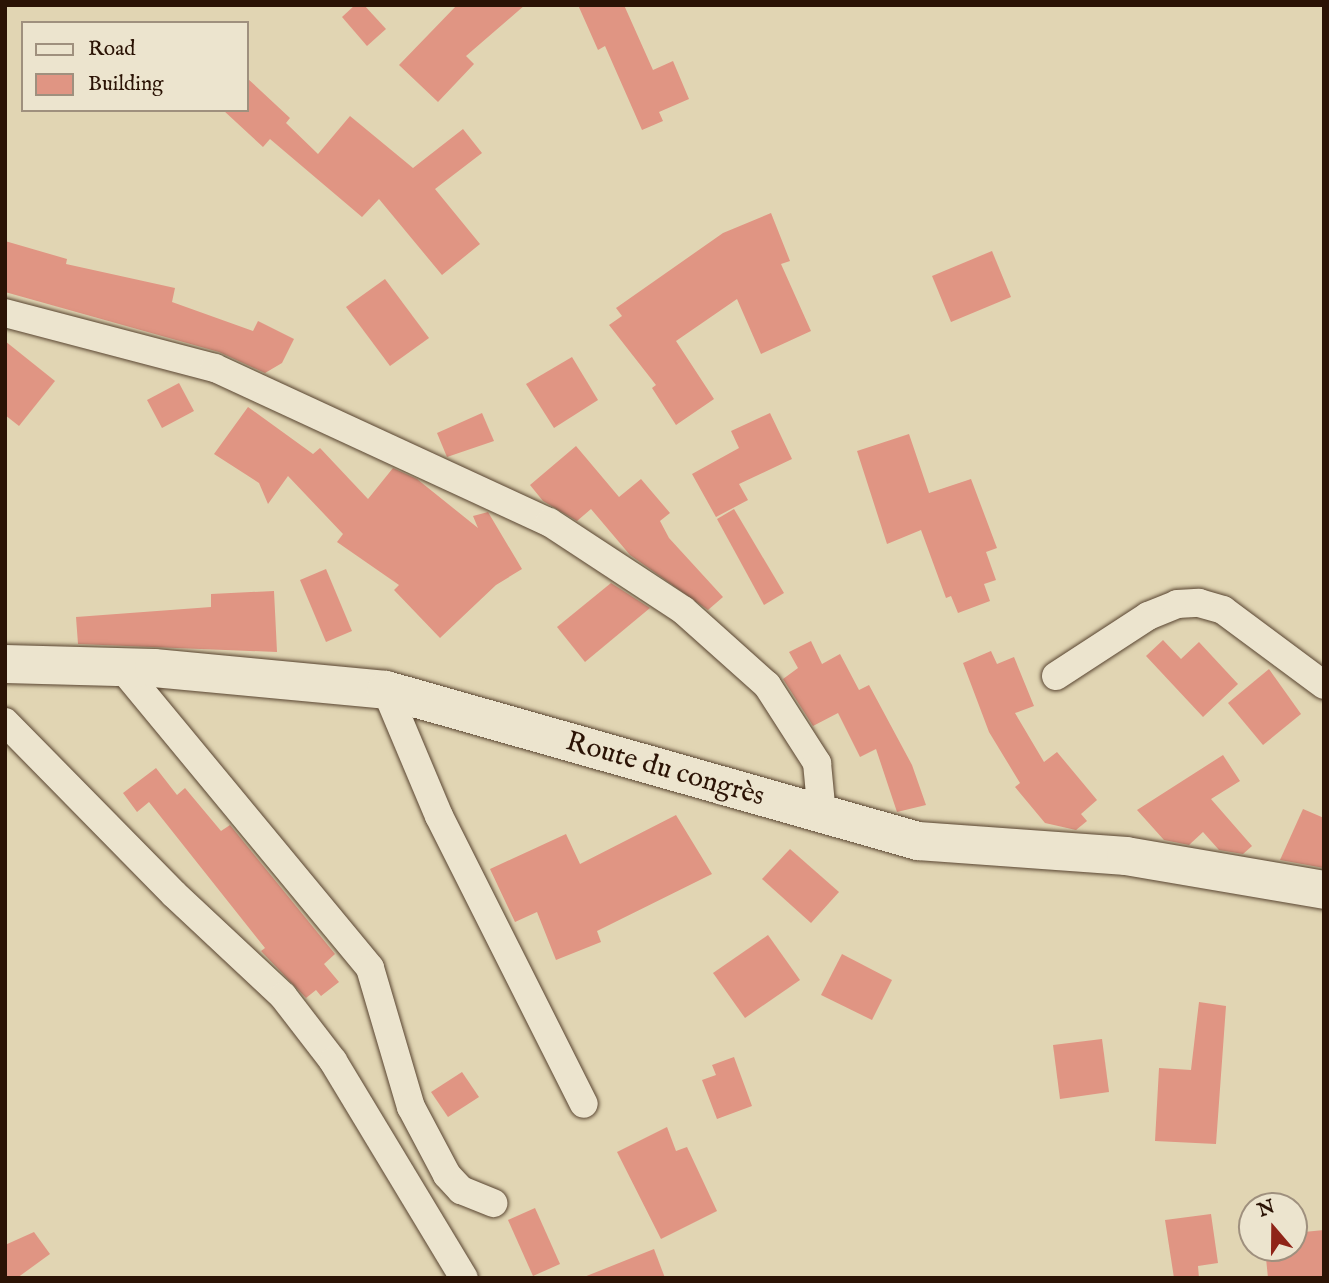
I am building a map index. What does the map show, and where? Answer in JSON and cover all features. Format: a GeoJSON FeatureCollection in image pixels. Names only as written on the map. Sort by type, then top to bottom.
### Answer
{"type":"FeatureCollection","features":[{"type":"Feature","properties":{"kind":"main road","name":"Route du congrès"},"geometry":{"type":"LineString","coordinates":[[5,664],[122,668],[387,690],[918,841],[1126,856],[1324,890]]}},
{"type":"Feature","properties":{"kind":"street"},"geometry":{"type":"LineString","coordinates":[[5,313],[215,368],[549,522],[683,610],[767,685],[817,763],[822,815]]}},
{"type":"Feature","properties":{"kind":"street"},"geometry":{"type":"LineString","coordinates":[[1056,676],[1148,616],[1177,604],[1199,603],[1223,610],[1324,685]]}},
{"type":"Feature","properties":{"kind":"street"},"geometry":{"type":"LineString","coordinates":[[122,668],[370,968],[411,1107],[447,1175],[461,1190],[493,1203]]}},
{"type":"Feature","properties":{"kind":"street"},"geometry":{"type":"LineString","coordinates":[[387,690],[439,816],[584,1104]]}},
{"type":"Feature","properties":{"kind":"street"},"geometry":{"type":"LineString","coordinates":[[5,722],[283,996],[333,1061],[464,1278]]}},
{"type":"Feature","properties":{"kind":"building"},"geometry":{"type":"Polygon","coordinates":[[[355,5],[364,5],[386,29],[367,46],[342,17],[355,5]]]}},
{"type":"Feature","properties":{"kind":"building"},"geometry":{"type":"Polygon","coordinates":[[[457,5],[525,5],[466,56],[474,64],[438,102],[399,65],[457,5]]]}},
{"type":"Feature","properties":{"kind":"building"},"geometry":{"type":"Polygon","coordinates":[[[578,5],[624,5],[653,70],[673,61],[689,99],[659,112],[663,121],[642,130],[605,46],[598,50],[578,5]]]}},
{"type":"Feature","properties":{"kind":"building"},"geometry":{"type":"Polygon","coordinates":[[[248,79],[290,118],[286,123],[318,154],[350,116],[413,168],[463,129],[482,153],[435,189],[480,244],[442,275],[379,199],[362,217],[270,139],[263,147],[225,112],[248,112],[248,79]]]}},
{"type":"Feature","properties":{"kind":"building"},"geometry":{"type":"Polygon","coordinates":[[[771,213],[790,261],[781,264],[811,331],[761,354],[737,299],[676,341],[714,399],[676,425],[652,388],[656,385],[609,325],[622,316],[616,308],[723,233],[771,213]]]}},
{"type":"Feature","properties":{"kind":"building"},"geometry":{"type":"Polygon","coordinates":[[[5,241],[67,259],[66,264],[175,288],[172,302],[253,331],[258,321],[294,339],[282,363],[265,373],[219,352],[5,292],[5,241]]]}},
{"type":"Feature","properties":{"kind":"building"},"geometry":{"type":"Polygon","coordinates":[[[992,251],[1011,297],[951,322],[932,276],[992,251]]]}},
{"type":"Feature","properties":{"kind":"building"},"geometry":{"type":"Polygon","coordinates":[[[385,279],[429,338],[390,366],[346,307],[385,279]]]}},
{"type":"Feature","properties":{"kind":"building"},"geometry":{"type":"Polygon","coordinates":[[[5,341],[55,381],[19,426],[5,415],[5,341]]]}},
{"type":"Feature","properties":{"kind":"building"},"geometry":{"type":"Polygon","coordinates":[[[572,357],[598,400],[554,428],[526,384],[572,357]]]}},
{"type":"Feature","properties":{"kind":"building"},"geometry":{"type":"Polygon","coordinates":[[[179,383],[194,411],[162,428],[147,400],[179,383]]]}},
{"type":"Feature","properties":{"kind":"building"},"geometry":{"type":"Polygon","coordinates":[[[248,407],[313,454],[320,448],[368,499],[393,468],[417,479],[478,528],[473,516],[488,512],[522,569],[496,585],[440,638],[394,590],[399,585],[337,542],[343,534],[288,476],[268,504],[259,483],[214,454],[248,407]]]}},
{"type":"Feature","properties":{"kind":"building"},"geometry":{"type":"Polygon","coordinates":[[[482,413],[494,441],[447,457],[437,433],[482,413]]]}},
{"type":"Feature","properties":{"kind":"building"},"geometry":{"type":"Polygon","coordinates":[[[770,413],[792,459],[739,484],[748,500],[716,517],[692,474],[739,448],[731,431],[770,413]]]}},
{"type":"Feature","properties":{"kind":"building"},"geometry":{"type":"Polygon","coordinates":[[[909,434],[929,493],[971,479],[997,548],[986,552],[996,580],[984,584],[990,601],[958,613],[951,596],[946,598],[921,530],[887,544],[857,451],[909,434]]]}},
{"type":"Feature","properties":{"kind":"building"},"geometry":{"type":"Polygon","coordinates":[[[576,446],[619,497],[641,479],[670,513],[660,521],[669,538],[723,597],[708,610],[630,555],[591,509],[577,521],[543,501],[530,485],[576,446]]]}},
{"type":"Feature","properties":{"kind":"building"},"geometry":{"type":"Polygon","coordinates":[[[734,509],[784,593],[764,605],[717,519],[734,509]]]}},
{"type":"Feature","properties":{"kind":"building"},"geometry":{"type":"Polygon","coordinates":[[[326,569],[352,631],[326,642],[300,580],[326,569]]]}},
{"type":"Feature","properties":{"kind":"building"},"geometry":{"type":"Polygon","coordinates":[[[611,583],[650,608],[585,662],[557,627],[611,583]]]}},
{"type":"Feature","properties":{"kind":"building"},"geometry":{"type":"Polygon","coordinates":[[[274,591],[277,652],[78,644],[76,617],[211,607],[211,594],[274,591]]]}},
{"type":"Feature","properties":{"kind":"building"},"geometry":{"type":"Polygon","coordinates":[[[1163,640],[1181,659],[1199,642],[1238,684],[1203,717],[1146,656],[1163,640]]]}},
{"type":"Feature","properties":{"kind":"building"},"geometry":{"type":"Polygon","coordinates":[[[811,641],[822,664],[840,654],[859,690],[869,685],[912,765],[926,805],[897,812],[876,749],[860,757],[838,713],[813,726],[783,679],[798,668],[789,652],[811,641]]]}},
{"type":"Feature","properties":{"kind":"building"},"geometry":{"type":"Polygon","coordinates":[[[991,651],[997,664],[1014,657],[1034,706],[1015,713],[1044,762],[1057,752],[1097,800],[1081,814],[1087,821],[1076,830],[1045,823],[1015,787],[1020,783],[989,732],[963,663],[991,651]]]}},
{"type":"Feature","properties":{"kind":"building"},"geometry":{"type":"Polygon","coordinates":[[[1269,669],[1301,714],[1263,745],[1228,703],[1269,669]]]}},
{"type":"Feature","properties":{"kind":"building"},"geometry":{"type":"Polygon","coordinates":[[[1223,755],[1240,781],[1211,799],[1252,846],[1243,854],[1219,850],[1203,832],[1189,845],[1164,840],[1137,810],[1223,755]]]}},
{"type":"Feature","properties":{"kind":"building"},"geometry":{"type":"Polygon","coordinates":[[[156,768],[177,795],[185,788],[221,831],[230,825],[335,954],[324,964],[339,982],[321,996],[316,990],[306,998],[261,951],[265,948],[149,802],[137,812],[123,793],[156,768]]]}},
{"type":"Feature","properties":{"kind":"building"},"geometry":{"type":"Polygon","coordinates":[[[1303,809],[1324,818],[1324,868],[1280,860],[1303,809]]]}},
{"type":"Feature","properties":{"kind":"building"},"geometry":{"type":"Polygon","coordinates":[[[676,815],[712,874],[597,931],[601,942],[556,960],[537,912],[515,922],[490,869],[566,834],[580,864],[676,815]]]}},
{"type":"Feature","properties":{"kind":"building"},"geometry":{"type":"Polygon","coordinates":[[[790,849],[839,892],[811,923],[762,879],[790,849]]]}},
{"type":"Feature","properties":{"kind":"building"},"geometry":{"type":"Polygon","coordinates":[[[768,935],[800,980],[745,1018],[713,973],[768,935]]]}},
{"type":"Feature","properties":{"kind":"building"},"geometry":{"type":"Polygon","coordinates":[[[842,954],[892,980],[872,1020],[821,995],[842,954]]]}},
{"type":"Feature","properties":{"kind":"building"},"geometry":{"type":"Polygon","coordinates":[[[1199,1002],[1226,1006],[1216,1144],[1155,1141],[1159,1068],[1191,1070],[1199,1002]]]}},
{"type":"Feature","properties":{"kind":"building"},"geometry":{"type":"Polygon","coordinates":[[[1102,1039],[1109,1092],[1060,1099],[1053,1045],[1102,1039]]]}},
{"type":"Feature","properties":{"kind":"building"},"geometry":{"type":"Polygon","coordinates":[[[734,1057],[752,1106],[717,1119],[702,1080],[716,1075],[712,1065],[734,1057]]]}},
{"type":"Feature","properties":{"kind":"building"},"geometry":{"type":"Polygon","coordinates":[[[462,1072],[479,1097],[448,1117],[431,1092],[462,1072]]]}},
{"type":"Feature","properties":{"kind":"building"},"geometry":{"type":"Polygon","coordinates":[[[667,1127],[676,1151],[687,1147],[717,1211],[661,1239],[617,1152],[667,1127]]]}},
{"type":"Feature","properties":{"kind":"building"},"geometry":{"type":"Polygon","coordinates":[[[535,1208],[560,1264],[533,1276],[508,1220],[535,1208]]]}},
{"type":"Feature","properties":{"kind":"building"},"geometry":{"type":"Polygon","coordinates":[[[1211,1214],[1218,1263],[1198,1266],[1199,1278],[1174,1278],[1165,1220],[1211,1214]]]}},
{"type":"Feature","properties":{"kind":"building"},"geometry":{"type":"Polygon","coordinates":[[[1324,1230],[1324,1278],[1268,1278],[1266,1262],[1308,1262],[1308,1232],[1324,1230]]]}},
{"type":"Feature","properties":{"kind":"building"},"geometry":{"type":"Polygon","coordinates":[[[34,1232],[50,1254],[17,1278],[5,1278],[5,1245],[34,1232]]]}},
{"type":"Feature","properties":{"kind":"building"},"geometry":{"type":"Polygon","coordinates":[[[654,1249],[665,1278],[584,1278],[584,1277],[654,1249]]]}}]}
